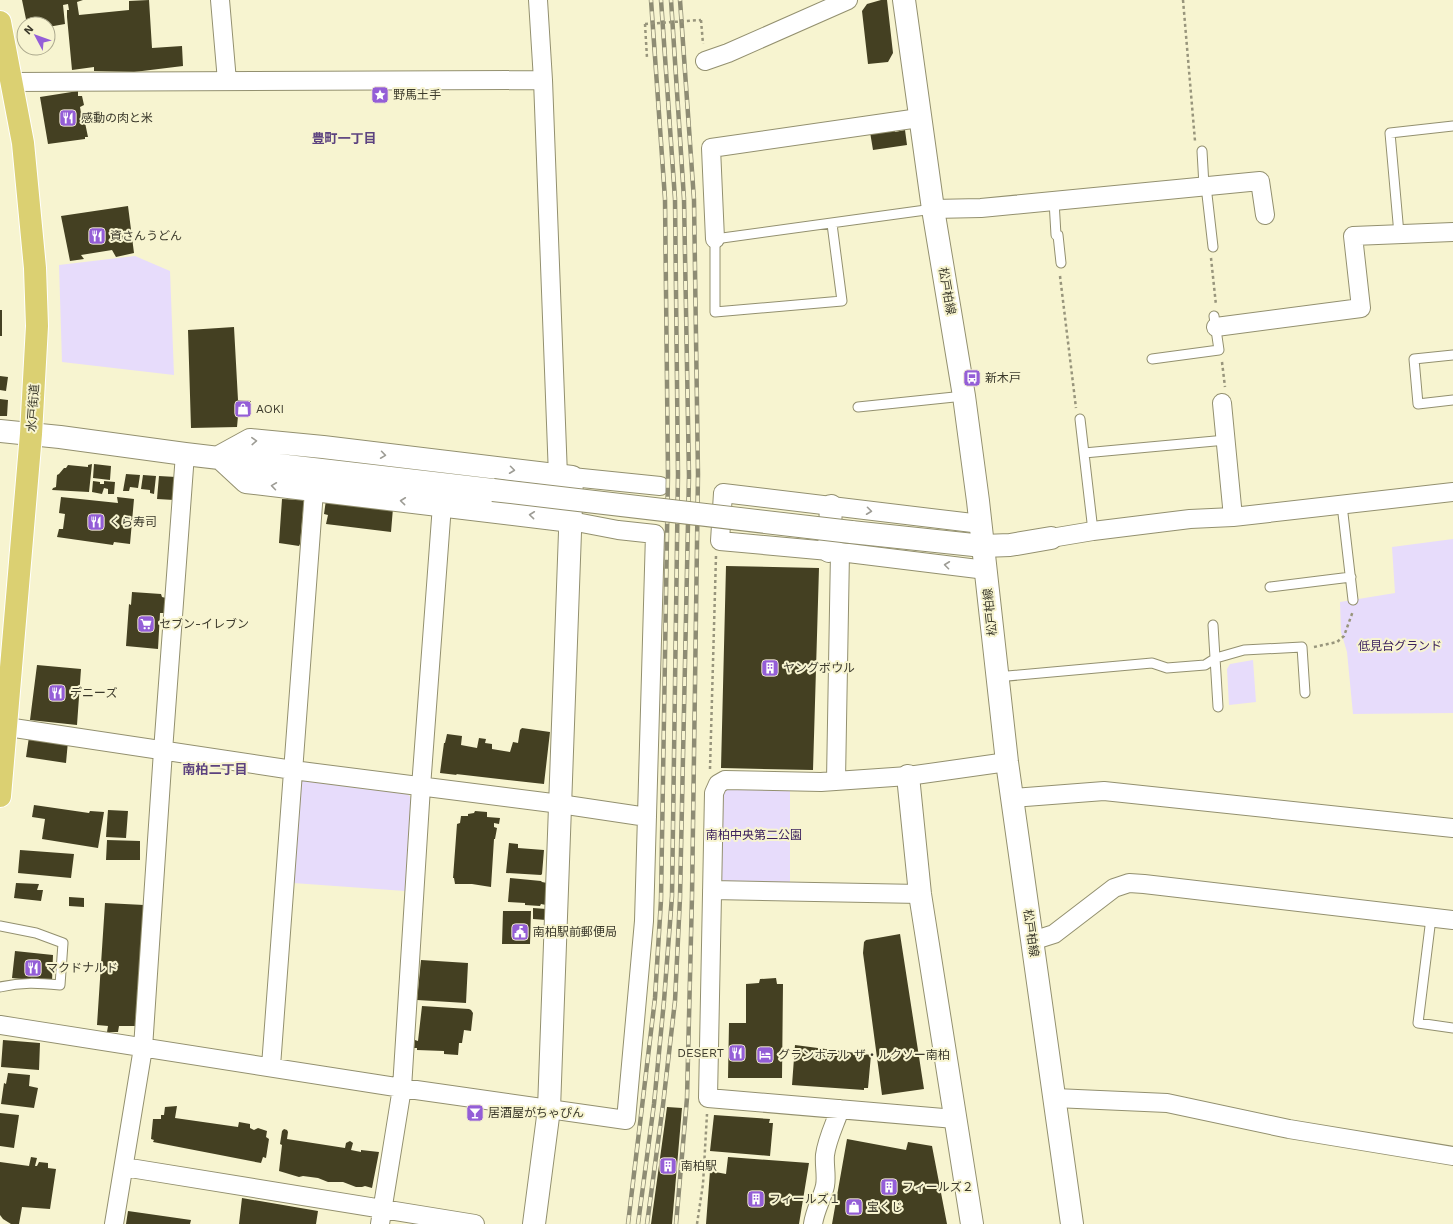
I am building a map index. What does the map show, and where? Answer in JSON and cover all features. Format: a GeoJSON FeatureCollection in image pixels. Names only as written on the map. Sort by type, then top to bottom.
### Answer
{"type":"FeatureCollection","features":[{"type":"Feature","properties":{"kind":"highway","name":"水戸街道"},"geometry":{"type":"LineString","coordinates":[[0,22],[23,143],[35,268],[37,326],[31,434],[3,726],[0,796]]}},
{"type":"Feature","properties":{"kind":"street"},"geometry":{"type":"LineString","coordinates":[[220,0],[227,81]]}},
{"type":"Feature","properties":{"kind":"street"},"geometry":{"type":"LineString","coordinates":[[534,1224],[549,1109],[571,521],[565,477],[538,0]]}},
{"type":"Feature","properties":{"kind":"street"},"geometry":{"type":"LineString","coordinates":[[705,61],[728,53],[848,0]]}},
{"type":"Feature","properties":{"kind":"street","name":"松戸柏線"},"geometry":{"type":"LineString","coordinates":[[904,0],[919,118],[964,396],[981,524],[1007,762],[1072,1224]]}},
{"type":"Feature","properties":{"kind":"street"},"geometry":{"type":"LineString","coordinates":[[12,82],[543,80]]}},
{"type":"Feature","properties":{"kind":"street"},"geometry":{"type":"LineString","coordinates":[[715,239],[711,148],[919,118]]}},
{"type":"Feature","properties":{"kind":"street"},"geometry":{"type":"LineString","coordinates":[[933,209],[981,208],[1260,181],[1265,215]]}},
{"type":"Feature","properties":{"kind":"street"},"geometry":{"type":"LineString","coordinates":[[1215,321],[1360,308],[1353,236],[1453,232]]}},
{"type":"Feature","properties":{"kind":"street"},"geometry":{"type":"LineString","coordinates":[[1222,403],[1233,517]]}},
{"type":"Feature","properties":{"kind":"street"},"geometry":{"type":"LineString","coordinates":[[0,431],[851,532],[983,546],[1010,545],[1093,531],[1190,519],[1233,517],[1453,492]]}},
{"type":"Feature","properties":{"kind":"street"},"geometry":{"type":"LineString","coordinates":[[219,457],[250,440],[323,447],[565,477],[660,486]]}},
{"type":"Feature","properties":{"kind":"street"},"geometry":{"type":"LineString","coordinates":[[114,1224],[143,1048],[185,454]]}},
{"type":"Feature","properties":{"kind":"street"},"geometry":{"type":"LineString","coordinates":[[0,1025],[143,1048],[271,1066],[402,1088],[626,1120],[644,922],[655,534],[618,530],[558,518],[442,506],[246,482],[219,457]]}},
{"type":"Feature","properties":{"kind":"street"},"geometry":{"type":"LineString","coordinates":[[271,1066],[314,491]]}},
{"type":"Feature","properties":{"kind":"street"},"geometry":{"type":"LineString","coordinates":[[981,524],[723,493],[720,541],[834,552],[986,570]]}},
{"type":"Feature","properties":{"kind":"street"},"geometry":{"type":"LineString","coordinates":[[382,1216],[402,1088],[421,787],[442,506]]}},
{"type":"Feature","properties":{"kind":"street"},"geometry":{"type":"LineString","coordinates":[[830,506],[834,552],[836,780]]}},
{"type":"Feature","properties":{"kind":"street"},"geometry":{"type":"LineString","coordinates":[[3,726],[293,770],[560,804],[647,817]]}},
{"type":"Feature","properties":{"kind":"street"},"geometry":{"type":"LineString","coordinates":[[955,1119],[708,1098],[714,793],[718,784],[725,780],[821,782],[908,776],[1007,762]]}},
{"type":"Feature","properties":{"kind":"street"},"geometry":{"type":"LineString","coordinates":[[908,776],[920,894],[972,1224]]}},
{"type":"Feature","properties":{"kind":"street"},"geometry":{"type":"LineString","coordinates":[[1012,798],[1104,791],[1453,828]]}},
{"type":"Feature","properties":{"kind":"street"},"geometry":{"type":"LineString","coordinates":[[1032,941],[1054,934],[1114,888],[1129,883],[1453,920]]}},
{"type":"Feature","properties":{"kind":"street"},"geometry":{"type":"LineString","coordinates":[[712,890],[920,894]]}},
{"type":"Feature","properties":{"kind":"street"},"geometry":{"type":"LineString","coordinates":[[1054,1098],[1167,1103],[1289,1129],[1453,1156]]}},
{"type":"Feature","properties":{"kind":"street"},"geometry":{"type":"LineString","coordinates":[[813,1224],[814,1214],[823,1197],[826,1183],[824,1163],[827,1144],[840,1109]]}},
{"type":"Feature","properties":{"kind":"street"},"geometry":{"type":"LineString","coordinates":[[124,1167],[382,1216],[475,1224]]}},
{"type":"Feature","properties":{"kind":"lane"},"geometry":{"type":"LineString","coordinates":[[1399,234],[1390,133],[1453,126]]}},
{"type":"Feature","properties":{"kind":"lane"},"geometry":{"type":"LineString","coordinates":[[1202,151],[1213,247]]}},
{"type":"Feature","properties":{"kind":"lane"},"geometry":{"type":"LineString","coordinates":[[1054,201],[1056,235],[1058,235],[1061,263]]}},
{"type":"Feature","properties":{"kind":"lane"},"geometry":{"type":"LineString","coordinates":[[832,224],[842,301],[715,312],[715,239],[933,209]]}},
{"type":"Feature","properties":{"kind":"lane"},"geometry":{"type":"LineString","coordinates":[[1152,359],[1219,350],[1215,321]]}},
{"type":"Feature","properties":{"kind":"lane"},"geometry":{"type":"LineString","coordinates":[[1453,355],[1414,359],[1418,404],[1453,400]]}},
{"type":"Feature","properties":{"kind":"lane"},"geometry":{"type":"LineString","coordinates":[[858,406],[964,396]]}},
{"type":"Feature","properties":{"kind":"lane"},"geometry":{"type":"LineString","coordinates":[[1080,419],[1093,531]]}},
{"type":"Feature","properties":{"kind":"lane"},"geometry":{"type":"LineString","coordinates":[[1084,453],[1226,440]]}},
{"type":"Feature","properties":{"kind":"lane"},"geometry":{"type":"LineString","coordinates":[[1342,505],[1353,600]]}},
{"type":"Feature","properties":{"kind":"lane"},"geometry":{"type":"LineString","coordinates":[[1270,587],[1350,576]]}},
{"type":"Feature","properties":{"kind":"lane"},"geometry":{"type":"LineString","coordinates":[[1213,624],[1218,707]]}},
{"type":"Feature","properties":{"kind":"lane"},"geometry":{"type":"LineString","coordinates":[[998,677],[1152,663],[1167,668],[1206,665],[1216,658],[1244,650],[1302,647],[1306,694]]}},
{"type":"Feature","properties":{"kind":"lane"},"geometry":{"type":"LineString","coordinates":[[1431,918],[1418,1023],[1453,1028]]}},
{"type":"Feature","properties":{"kind":"lane"},"geometry":{"type":"LineString","coordinates":[[0,926],[36,933],[63,943],[60,985],[22,983],[0,987]]}},
{"type":"Feature","properties":{"kind":"path"},"geometry":{"type":"LineString","coordinates":[[1183,0],[1196,151],[1202,151]]}},
{"type":"Feature","properties":{"kind":"path"},"geometry":{"type":"LineString","coordinates":[[647,58],[645,24],[701,20],[705,61]]}},
{"type":"Feature","properties":{"kind":"path"},"geometry":{"type":"LineString","coordinates":[[1213,247],[1210,249],[1217,315],[1215,321]]}},
{"type":"Feature","properties":{"kind":"path"},"geometry":{"type":"LineString","coordinates":[[1061,263],[1059,263],[1077,418],[1080,419]]}},
{"type":"Feature","properties":{"kind":"path"},"geometry":{"type":"LineString","coordinates":[[1219,350],[1222,356],[1226,403],[1222,403]]}},
{"type":"Feature","properties":{"kind":"path"},"geometry":{"type":"LineString","coordinates":[[718,784],[710,770],[716,547],[720,541]]}},
{"type":"Feature","properties":{"kind":"path"},"geometry":{"type":"LineString","coordinates":[[1302,647],[1311,648],[1337,642],[1344,636],[1353,609],[1353,600]]}},
{"type":"Feature","properties":{"kind":"path"},"geometry":{"type":"LineString","coordinates":[[697,1224],[703,1184],[708,1098]]}},
{"type":"Feature","properties":{"kind":"green space"},"geometry":{"type":"Polygon","coordinates":[[[135,256],[170,271],[174,375],[62,362],[59,265],[135,256]]]}},
{"type":"Feature","properties":{"kind":"green space","name":"低見台グランド"},"geometry":{"type":"Polygon","coordinates":[[[1453,539],[1453,713],[1353,714],[1347,652],[1341,632],[1340,602],[1395,593],[1392,547],[1453,539]]]}},
{"type":"Feature","properties":{"kind":"green space"},"geometry":{"type":"Polygon","coordinates":[[[1253,660],[1256,702],[1229,705],[1227,669],[1230,664],[1253,660]]]}},
{"type":"Feature","properties":{"kind":"green space"},"geometry":{"type":"Polygon","coordinates":[[[306,778],[406,792],[413,800],[405,891],[293,883],[298,784],[306,778]]]}},
{"type":"Feature","properties":{"kind":"green space","name":"南柏中央第二公園"},"geometry":{"type":"Polygon","coordinates":[[[727,788],[790,789],[790,883],[723,881],[718,876],[719,793],[727,788]]]}},
{"type":"Feature","properties":{"kind":"building"},"geometry":{"type":"Polygon","coordinates":[[[22,0],[83,0],[77,2],[79,15],[129,10],[129,1],[149,0],[152,48],[182,46],[183,66],[134,72],[94,71],[94,67],[72,70],[67,17],[67,10],[69,10],[68,4],[63,5],[65,24],[56,26],[56,16],[25,16],[22,0]]]}},
{"type":"Feature","properties":{"kind":"building"},"geometry":{"type":"Polygon","coordinates":[[[887,0],[893,53],[888,62],[868,64],[862,11],[867,4],[887,0]]]}},
{"type":"Feature","properties":{"kind":"building"},"geometry":{"type":"Polygon","coordinates":[[[78,91],[78,96],[82,96],[84,105],[80,107],[88,137],[85,137],[85,139],[48,144],[40,97],[78,91]]]}},
{"type":"Feature","properties":{"kind":"building"},"geometry":{"type":"Polygon","coordinates":[[[894,129],[895,132],[905,130],[907,145],[873,150],[870,132],[894,129]]]}},
{"type":"Feature","properties":{"kind":"building"},"geometry":{"type":"Polygon","coordinates":[[[128,206],[134,253],[116,257],[112,250],[81,255],[84,259],[70,261],[61,216],[128,206]]]}},
{"type":"Feature","properties":{"kind":"building"},"geometry":{"type":"Polygon","coordinates":[[[0,310],[2,310],[2,336],[0,336],[0,310]]]}},
{"type":"Feature","properties":{"kind":"building"},"geometry":{"type":"Polygon","coordinates":[[[234,327],[238,400],[251,401],[251,415],[238,416],[237,427],[191,428],[188,330],[234,327]]]}},
{"type":"Feature","properties":{"kind":"building"},"geometry":{"type":"Polygon","coordinates":[[[0,376],[8,377],[6,391],[0,390],[0,376]]]}},
{"type":"Feature","properties":{"kind":"building"},"geometry":{"type":"Polygon","coordinates":[[[0,399],[8,400],[7,416],[0,416],[0,399]]]}},
{"type":"Feature","properties":{"kind":"building"},"geometry":{"type":"Polygon","coordinates":[[[92,464],[89,492],[52,490],[56,487],[57,475],[68,465],[88,467],[88,465],[92,464]]]}},
{"type":"Feature","properties":{"kind":"building"},"geometry":{"type":"Polygon","coordinates":[[[94,464],[111,466],[110,480],[93,478],[94,464]]]}},
{"type":"Feature","properties":{"kind":"building"},"geometry":{"type":"Polygon","coordinates":[[[126,474],[140,475],[138,488],[130,487],[129,491],[123,491],[126,474]]]}},
{"type":"Feature","properties":{"kind":"building"},"geometry":{"type":"Polygon","coordinates":[[[143,475],[156,476],[154,494],[150,493],[150,490],[141,489],[143,475]]]}},
{"type":"Feature","properties":{"kind":"building"},"geometry":{"type":"Polygon","coordinates":[[[159,476],[176,477],[174,500],[157,499],[159,476]]]}},
{"type":"Feature","properties":{"kind":"building"},"geometry":{"type":"Polygon","coordinates":[[[93,481],[100,482],[100,484],[104,484],[104,481],[115,482],[114,494],[108,494],[108,489],[104,488],[102,494],[92,492],[93,481]]]}},
{"type":"Feature","properties":{"kind":"building"},"geometry":{"type":"Polygon","coordinates":[[[61,497],[118,503],[117,497],[134,499],[130,544],[114,542],[113,545],[57,537],[59,529],[63,529],[65,514],[59,513],[61,497]]]}},
{"type":"Feature","properties":{"kind":"building"},"geometry":{"type":"Polygon","coordinates":[[[282,499],[304,500],[299,546],[279,543],[282,499]]]}},
{"type":"Feature","properties":{"kind":"building"},"geometry":{"type":"Polygon","coordinates":[[[326,500],[393,508],[391,532],[326,524],[328,515],[324,514],[326,500]]]}},
{"type":"Feature","properties":{"kind":"building","name":"ヤングボウル"},"geometry":{"type":"Polygon","coordinates":[[[726,566],[819,568],[813,770],[721,768],[726,566]]]}},
{"type":"Feature","properties":{"kind":"building"},"geometry":{"type":"Polygon","coordinates":[[[132,592],[161,594],[162,597],[166,598],[164,613],[160,613],[158,649],[126,646],[129,604],[131,605],[132,592]]]}},
{"type":"Feature","properties":{"kind":"building"},"geometry":{"type":"Polygon","coordinates":[[[37,665],[81,669],[77,725],[30,720],[37,665]]]}},
{"type":"Feature","properties":{"kind":"building"},"geometry":{"type":"Polygon","coordinates":[[[522,728],[550,732],[544,784],[440,773],[444,743],[447,734],[462,736],[461,745],[477,748],[479,738],[486,739],[485,743],[492,744],[492,749],[510,752],[513,742],[518,743],[520,730],[522,728]]]}},
{"type":"Feature","properties":{"kind":"building"},"geometry":{"type":"Polygon","coordinates":[[[29,737],[68,741],[66,763],[26,757],[29,737]]]}},
{"type":"Feature","properties":{"kind":"building"},"geometry":{"type":"Polygon","coordinates":[[[34,805],[89,813],[90,811],[104,812],[98,848],[42,839],[45,819],[32,817],[34,805]]]}},
{"type":"Feature","properties":{"kind":"building"},"geometry":{"type":"Polygon","coordinates":[[[108,810],[128,811],[126,838],[106,837],[108,810]]]}},
{"type":"Feature","properties":{"kind":"building"},"geometry":{"type":"Polygon","coordinates":[[[475,811],[487,812],[487,817],[500,818],[499,824],[494,823],[494,827],[497,828],[494,839],[491,887],[472,884],[455,884],[453,878],[457,824],[460,823],[461,816],[468,816],[468,814],[474,813],[475,811]]]}},
{"type":"Feature","properties":{"kind":"building"},"geometry":{"type":"Polygon","coordinates":[[[107,840],[140,841],[140,860],[106,860],[107,840]]]}},
{"type":"Feature","properties":{"kind":"building"},"geometry":{"type":"Polygon","coordinates":[[[509,843],[518,844],[518,848],[544,850],[542,874],[506,873],[509,843]]]}},
{"type":"Feature","properties":{"kind":"building"},"geometry":{"type":"Polygon","coordinates":[[[20,850],[74,854],[71,878],[18,873],[20,850]]]}},
{"type":"Feature","properties":{"kind":"building"},"geometry":{"type":"Polygon","coordinates":[[[510,878],[547,883],[546,905],[525,905],[525,903],[508,902],[510,878]]]}},
{"type":"Feature","properties":{"kind":"building"},"geometry":{"type":"Polygon","coordinates":[[[16,883],[39,884],[37,890],[43,890],[41,901],[14,898],[16,883]]]}},
{"type":"Feature","properties":{"kind":"building"},"geometry":{"type":"Polygon","coordinates":[[[69,897],[84,898],[84,907],[69,906],[69,897]]]}},
{"type":"Feature","properties":{"kind":"building"},"geometry":{"type":"Polygon","coordinates":[[[105,903],[144,905],[135,1026],[119,1026],[118,1032],[107,1032],[108,1026],[97,1025],[105,903]]]}},
{"type":"Feature","properties":{"kind":"building"},"geometry":{"type":"Polygon","coordinates":[[[533,908],[546,909],[546,920],[533,919],[533,908]]]}},
{"type":"Feature","properties":{"kind":"building"},"geometry":{"type":"Polygon","coordinates":[[[503,911],[531,911],[530,944],[502,944],[503,911]]]}},
{"type":"Feature","properties":{"kind":"building"},"geometry":{"type":"Polygon","coordinates":[[[900,934],[924,1089],[882,1095],[863,953],[864,942],[866,940],[900,934]]]}},
{"type":"Feature","properties":{"kind":"building"},"geometry":{"type":"Polygon","coordinates":[[[15,951],[53,955],[52,982],[12,978],[15,951]]]}},
{"type":"Feature","properties":{"kind":"building"},"geometry":{"type":"Polygon","coordinates":[[[421,960],[468,963],[466,1003],[417,1000],[421,960]]]}},
{"type":"Feature","properties":{"kind":"building"},"geometry":{"type":"Polygon","coordinates":[[[776,978],[777,984],[783,984],[782,1078],[728,1078],[729,1023],[746,1023],[746,984],[759,983],[760,979],[776,978]]]}},
{"type":"Feature","properties":{"kind":"building"},"geometry":{"type":"Polygon","coordinates":[[[422,1006],[471,1010],[473,1013],[471,1031],[464,1030],[462,1043],[459,1043],[458,1055],[444,1054],[444,1051],[417,1050],[417,1048],[414,1048],[415,1040],[418,1041],[422,1006]]]}},
{"type":"Feature","properties":{"kind":"building"},"geometry":{"type":"Polygon","coordinates":[[[3,1040],[40,1043],[39,1070],[1,1067],[3,1040]]]}},
{"type":"Feature","properties":{"kind":"building"},"geometry":{"type":"Polygon","coordinates":[[[795,1045],[871,1055],[868,1088],[864,1088],[864,1090],[792,1085],[795,1045]]]}},
{"type":"Feature","properties":{"kind":"building"},"geometry":{"type":"Polygon","coordinates":[[[8,1073],[30,1075],[29,1086],[38,1088],[34,1108],[1,1104],[4,1083],[6,1084],[8,1073]]]}},
{"type":"Feature","properties":{"kind":"building"},"geometry":{"type":"Polygon","coordinates":[[[177,1106],[175,1118],[238,1127],[239,1122],[250,1124],[250,1128],[254,1130],[258,1128],[267,1131],[266,1137],[269,1139],[266,1158],[263,1157],[261,1163],[153,1142],[154,1140],[151,1139],[153,1119],[161,1119],[161,1115],[164,1115],[165,1107],[177,1106]]]}},
{"type":"Feature","properties":{"kind":"building","name":"南柏駅"},"geometry":{"type":"Polygon","coordinates":[[[667,1107],[682,1108],[672,1224],[651,1224],[667,1107]]]}},
{"type":"Feature","properties":{"kind":"building"},"geometry":{"type":"Polygon","coordinates":[[[0,1113],[19,1115],[14,1148],[0,1146],[0,1113]]]}},
{"type":"Feature","properties":{"kind":"building"},"geometry":{"type":"Polygon","coordinates":[[[714,1115],[770,1119],[769,1123],[773,1123],[770,1156],[710,1151],[714,1115]]]}},
{"type":"Feature","properties":{"kind":"building"},"geometry":{"type":"Polygon","coordinates":[[[284,1129],[288,1132],[287,1139],[345,1148],[346,1143],[350,1141],[353,1143],[351,1150],[361,1152],[361,1150],[379,1152],[372,1188],[365,1186],[356,1187],[343,1182],[328,1182],[318,1178],[303,1176],[299,1177],[279,1171],[282,1145],[280,1144],[282,1131],[284,1129]]]}},
{"type":"Feature","properties":{"kind":"building","name":"フィールズ２"},"geometry":{"type":"Polygon","coordinates":[[[847,1139],[906,1150],[908,1142],[932,1146],[947,1224],[832,1224],[847,1139]]]}},
{"type":"Feature","properties":{"kind":"building"},"geometry":{"type":"Polygon","coordinates":[[[31,1157],[37,1158],[35,1166],[37,1166],[39,1162],[48,1163],[48,1168],[56,1169],[50,1209],[22,1207],[19,1224],[11,1224],[0,1215],[0,1162],[29,1166],[31,1157]]]}},
{"type":"Feature","properties":{"kind":"building","name":"フィールズ１"},"geometry":{"type":"Polygon","coordinates":[[[728,1157],[809,1163],[799,1224],[706,1224],[710,1171],[726,1174],[728,1157]]]}},
{"type":"Feature","properties":{"kind":"building"},"geometry":{"type":"Polygon","coordinates":[[[242,1198],[318,1211],[316,1224],[239,1224],[242,1198]]]}},
{"type":"Feature","properties":{"kind":"building"},"geometry":{"type":"Polygon","coordinates":[[[128,1211],[191,1220],[190,1224],[126,1224],[128,1211]]]}},
{"type":"Feature","properties":{"kind":"railway"},"geometry":{"type":"LineString","coordinates":[[628,1224],[655,998],[661,900],[668,474],[665,199],[651,0]]}},
{"type":"Feature","properties":{"kind":"railway"},"geometry":{"type":"LineString","coordinates":[[638,1224],[654,1104],[672,896],[678,474],[675,199],[661,0]]}},
{"type":"Feature","properties":{"kind":"railway"},"geometry":{"type":"LineString","coordinates":[[647,1224],[675,1001],[680,898],[689,476],[684,199],[671,0]]}},
{"type":"Feature","properties":{"kind":"railway"},"geometry":{"type":"LineString","coordinates":[[676,1224],[687,1098],[692,896],[698,474],[694,200],[680,0]]}},
{"type":"Feature","properties":{"kind":"place","name":"野馬土手"},"geometry":{"type":"Point","coordinates":[380,95]}},
{"type":"Feature","properties":{"kind":"place","name":"感動の肉と米"},"geometry":{"type":"Point","coordinates":[68,118]}},
{"type":"Feature","properties":{"kind":"place","name":"資さんうどん"},"geometry":{"type":"Point","coordinates":[97,236]}},
{"type":"Feature","properties":{"kind":"place","name":"新木戸"},"geometry":{"type":"Point","coordinates":[972,378]}},
{"type":"Feature","properties":{"kind":"place","name":"AOKI"},"geometry":{"type":"Point","coordinates":[243,409]}},
{"type":"Feature","properties":{"kind":"place","name":"くら寿司"},"geometry":{"type":"Point","coordinates":[96,522]}},
{"type":"Feature","properties":{"kind":"place","name":"セブン-イレブン"},"geometry":{"type":"Point","coordinates":[146,624]}},
{"type":"Feature","properties":{"kind":"place","name":"ヤングボウル"},"geometry":{"type":"Point","coordinates":[770,668]}},
{"type":"Feature","properties":{"kind":"place","name":"デニーズ"},"geometry":{"type":"Point","coordinates":[57,693]}},
{"type":"Feature","properties":{"kind":"place","name":"南柏駅前郵便局"},"geometry":{"type":"Point","coordinates":[520,932]}},
{"type":"Feature","properties":{"kind":"place","name":"マクドナルド"},"geometry":{"type":"Point","coordinates":[33,968]}},
{"type":"Feature","properties":{"kind":"place","name":"DESERT"},"geometry":{"type":"Point","coordinates":[737,1053]}},
{"type":"Feature","properties":{"kind":"place","name":"グランホテル ザ・ルクソー南柏"},"geometry":{"type":"Point","coordinates":[765,1055]}},
{"type":"Feature","properties":{"kind":"place","name":"居酒屋がちゃぴん"},"geometry":{"type":"Point","coordinates":[475,1113]}},
{"type":"Feature","properties":{"kind":"place","name":"南柏駅"},"geometry":{"type":"Point","coordinates":[668,1166]}},
{"type":"Feature","properties":{"kind":"place","name":"フィールズ２"},"geometry":{"type":"Point","coordinates":[889,1187]}},
{"type":"Feature","properties":{"kind":"place","name":"フィールズ１"},"geometry":{"type":"Point","coordinates":[756,1199]}},
{"type":"Feature","properties":{"kind":"place","name":"宝くじ"},"geometry":{"type":"Point","coordinates":[854,1207]}},
{"type":"Feature","properties":{"kind":"district","name":"豊町一丁目"},"geometry":{"type":"Point","coordinates":[344,138]}},
{"type":"Feature","properties":{"kind":"district","name":"南柏二丁目"},"geometry":{"type":"Point","coordinates":[215,769]}}]}
